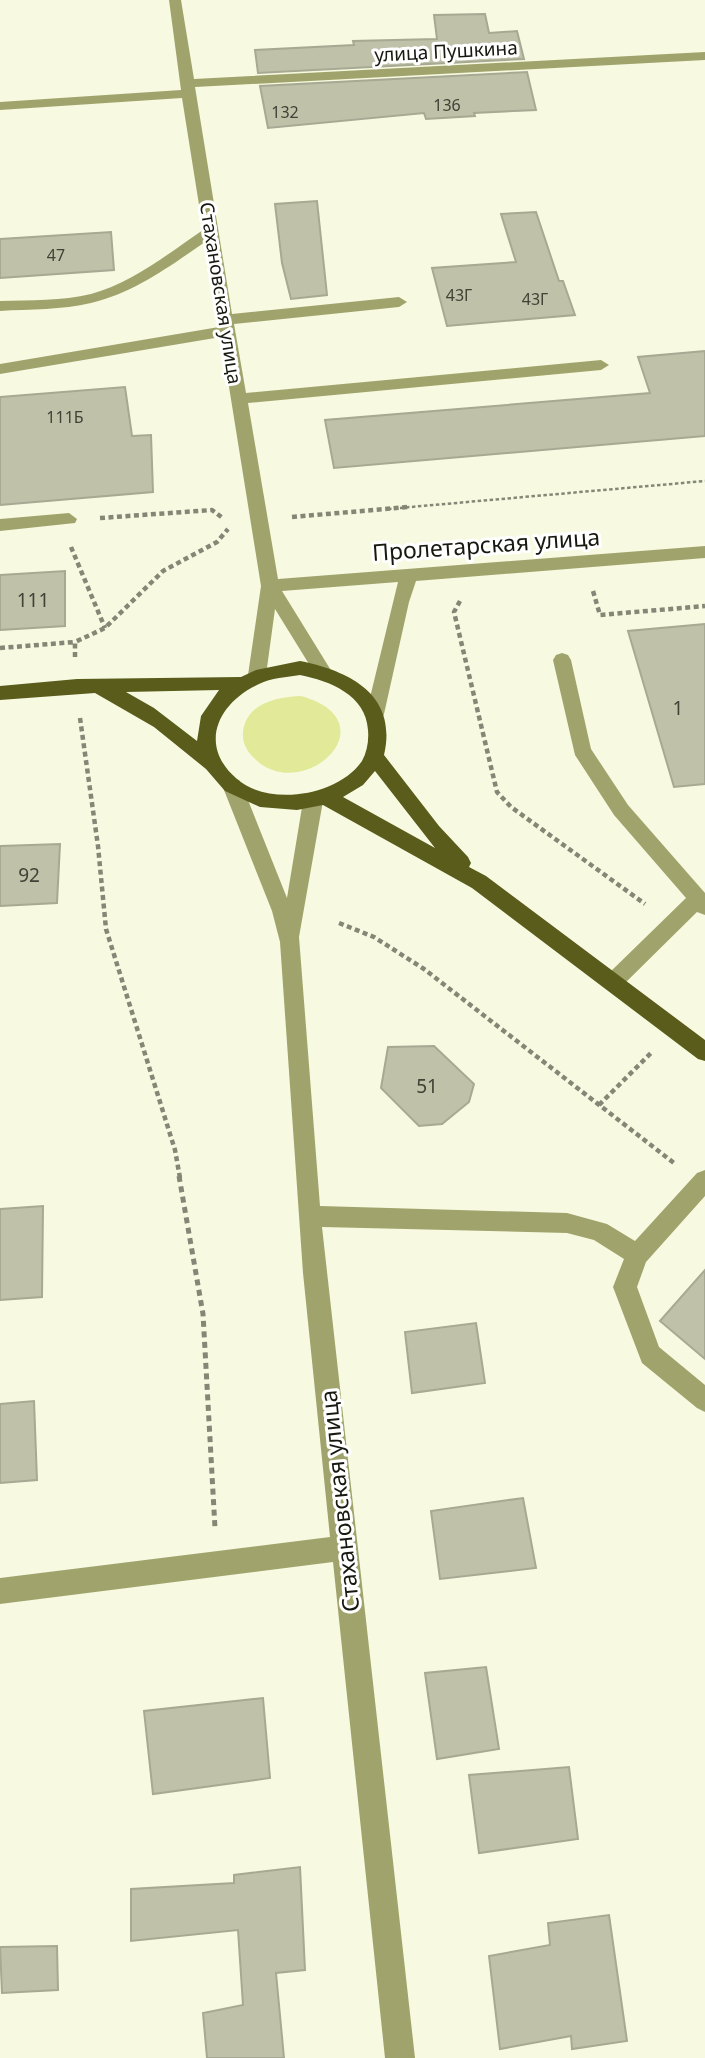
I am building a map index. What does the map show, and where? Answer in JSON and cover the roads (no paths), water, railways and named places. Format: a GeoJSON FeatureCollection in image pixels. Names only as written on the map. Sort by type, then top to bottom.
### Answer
{"type":"FeatureCollection","features":[{"type":"Feature","properties":{"kind":"main road"},"geometry":{"type":"LineString","coordinates":[[77,686],[103,690],[128,699],[213,765],[232,785],[256,797],[284,803],[320,799],[347,787],[364,773],[374,757],[379,739],[375,715],[361,693],[344,681],[323,672],[300,668],[257,675],[224,694],[211,711],[205,729],[206,747],[213,765]]}},
{"type":"Feature","properties":{"kind":"main road"},"geometry":{"type":"LineString","coordinates":[[0,694],[77,686],[239,683]]}},
{"type":"Feature","properties":{"kind":"main road"},"geometry":{"type":"LineString","coordinates":[[374,757],[432,832],[479,883]]}},
{"type":"Feature","properties":{"kind":"main road"},"geometry":{"type":"LineString","coordinates":[[320,799],[479,883],[705,1052]]}},
{"type":"Feature","properties":{"kind":"street","name":"Стахановская улица"},"geometry":{"type":"LineString","coordinates":[[175,0],[271,586],[257,675]]}},
{"type":"Feature","properties":{"kind":"street","name":"улица Пушкина"},"geometry":{"type":"LineString","coordinates":[[0,106],[188,89],[705,56]]}},
{"type":"Feature","properties":{"kind":"street"},"geometry":{"type":"LineString","coordinates":[[0,306],[78,301],[103,295],[149,271],[211,232]]}},
{"type":"Feature","properties":{"kind":"street"},"geometry":{"type":"LineString","coordinates":[[0,369],[227,326],[399,302]]}},
{"type":"Feature","properties":{"kind":"street"},"geometry":{"type":"LineString","coordinates":[[239,399],[601,365]]}},
{"type":"Feature","properties":{"kind":"street"},"geometry":{"type":"LineString","coordinates":[[0,525],[69,519]]}},
{"type":"Feature","properties":{"kind":"street","name":"Пролетарская улица"},"geometry":{"type":"LineString","coordinates":[[271,586],[705,552]]}},
{"type":"Feature","properties":{"kind":"street"},"geometry":{"type":"LineString","coordinates":[[375,715],[400,602],[409,576]]}},
{"type":"Feature","properties":{"kind":"street","name":"Стахановская улица"},"geometry":{"type":"LineString","coordinates":[[271,586],[323,672]]}},
{"type":"Feature","properties":{"kind":"street"},"geometry":{"type":"LineString","coordinates":[[562,660],[582,750],[621,810],[701,903],[612,982]]}},
{"type":"Feature","properties":{"kind":"street","name":"Стахановская улица"},"geometry":{"type":"LineString","coordinates":[[232,785],[282,911],[290,942],[310,1216],[400,2058]]}},
{"type":"Feature","properties":{"kind":"street","name":"Стахановская улица"},"geometry":{"type":"LineString","coordinates":[[290,942],[320,799]]}},
{"type":"Feature","properties":{"kind":"street"},"geometry":{"type":"LineString","coordinates":[[703,1182],[638,1255],[625,1287],[650,1355],[705,1401]]}},
{"type":"Feature","properties":{"kind":"street"},"geometry":{"type":"LineString","coordinates":[[310,1216],[567,1223],[599,1231],[638,1255]]}},
{"type":"Feature","properties":{"kind":"street"},"geometry":{"type":"LineString","coordinates":[[0,1591],[345,1548]]}}]}
